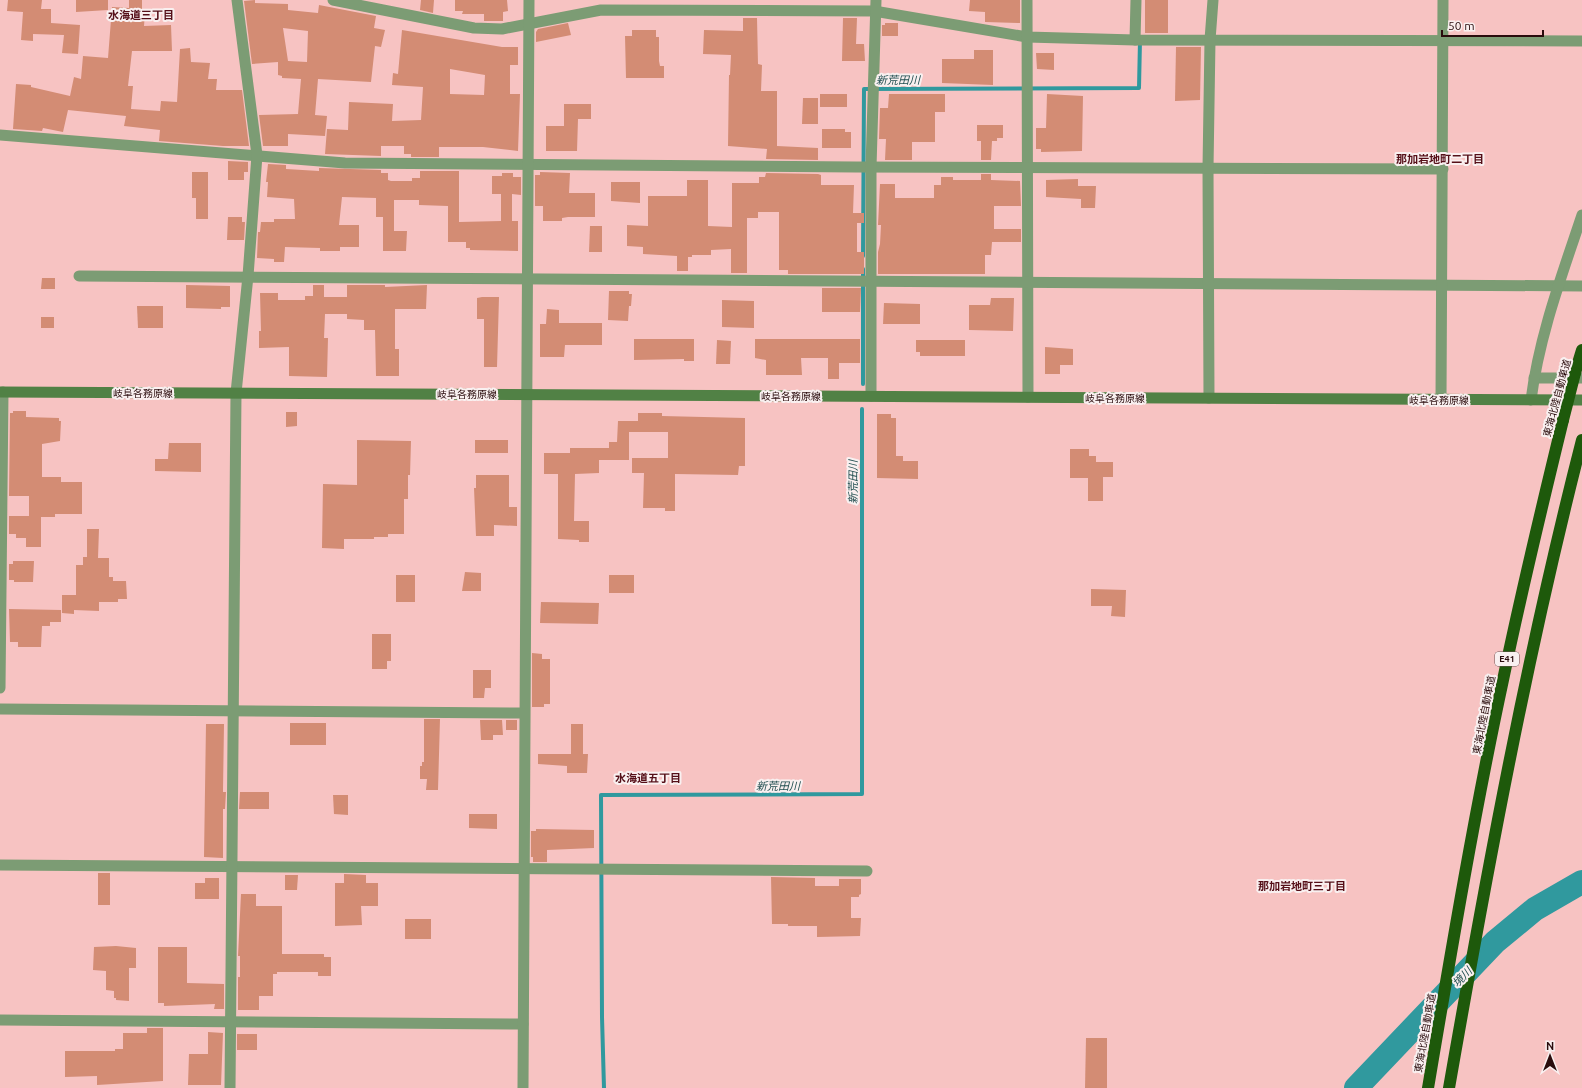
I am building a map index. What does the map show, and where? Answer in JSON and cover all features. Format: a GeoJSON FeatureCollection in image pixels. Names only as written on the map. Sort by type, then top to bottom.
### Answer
{"type":"FeatureCollection","features":[{"type":"Feature","properties":{"kind":"highway","name":"東海北陸自動車道"},"geometry":{"type":"LineString","coordinates":[[1428,1088],[1460,900],[1502,682],[1534,538],[1563,420],[1579,375],[1582,350]]}},
{"type":"Feature","properties":{"kind":"highway","name":"E41"},"geometry":{"type":"LineString","coordinates":[[1449,1088],[1488,870],[1555,543],[1582,440]]}},
{"type":"Feature","properties":{"kind":"main road","name":"岐阜各務原線"},"geometry":{"type":"LineString","coordinates":[[2,392],[1582,400]]}},
{"type":"Feature","properties":{"kind":"street"},"geometry":{"type":"LineString","coordinates":[[230,1088],[232,710],[236,393],[248,276],[257,155],[237,0]]}},
{"type":"Feature","properties":{"kind":"street"},"geometry":{"type":"LineString","coordinates":[[333,0],[474,28],[502,29],[600,10],[875,6],[1027,37],[1136,40],[1582,41]]}},
{"type":"Feature","properties":{"kind":"street"},"geometry":{"type":"LineString","coordinates":[[523,1088],[524,713],[528,394],[528,0]]}},
{"type":"Feature","properties":{"kind":"street"},"geometry":{"type":"LineString","coordinates":[[1027,0],[1028,397]]}},
{"type":"Feature","properties":{"kind":"street"},"geometry":{"type":"LineString","coordinates":[[1136,0],[1136,40]]}},
{"type":"Feature","properties":{"kind":"street"},"geometry":{"type":"LineString","coordinates":[[1209,398],[1208,168],[1210,40],[1213,0]]}},
{"type":"Feature","properties":{"kind":"street"},"geometry":{"type":"LineString","coordinates":[[1442,400],[1443,0]]}},
{"type":"Feature","properties":{"kind":"street"},"geometry":{"type":"LineString","coordinates":[[871,396],[871,168],[875,6]]}},
{"type":"Feature","properties":{"kind":"street"},"geometry":{"type":"LineString","coordinates":[[0,135],[344,162],[854,168],[1443,169]]}},
{"type":"Feature","properties":{"kind":"street"},"geometry":{"type":"LineString","coordinates":[[1531,400],[1534,378],[1558,285],[1582,215]]}},
{"type":"Feature","properties":{"kind":"street"},"geometry":{"type":"LineString","coordinates":[[79,276],[1582,286]]}},
{"type":"Feature","properties":{"kind":"street"},"geometry":{"type":"LineString","coordinates":[[1534,378],[1579,375]]}},
{"type":"Feature","properties":{"kind":"street"},"geometry":{"type":"LineString","coordinates":[[0,688],[2,392]]}},
{"type":"Feature","properties":{"kind":"street"},"geometry":{"type":"LineString","coordinates":[[0,708],[524,713]]}},
{"type":"Feature","properties":{"kind":"street"},"geometry":{"type":"LineString","coordinates":[[0,865],[867,871]]}},
{"type":"Feature","properties":{"kind":"street"},"geometry":{"type":"LineString","coordinates":[[0,1020],[523,1024]]}},
{"type":"Feature","properties":{"kind":"building"},"geometry":{"type":"Polygon","coordinates":[[[8,0],[42,0],[41,9],[51,9],[51,23],[80,25],[78,54],[62,53],[64,35],[33,34],[33,41],[21,40],[23,12],[7,11],[8,0]]]}},
{"type":"Feature","properties":{"kind":"building"},"geometry":{"type":"Polygon","coordinates":[[[76,0],[108,0],[108,10],[76,12],[76,0]]]}},
{"type":"Feature","properties":{"kind":"building"},"geometry":{"type":"Polygon","coordinates":[[[129,0],[142,0],[142,12],[145,12],[144,26],[171,25],[172,51],[132,51],[128,86],[133,86],[131,109],[160,111],[161,101],[177,102],[180,49],[190,48],[191,62],[210,63],[208,79],[217,79],[216,90],[242,90],[249,146],[223,146],[159,141],[160,130],[124,126],[126,116],[68,110],[63,132],[43,128],[42,131],[13,129],[16,84],[31,85],[31,87],[70,96],[74,77],[81,79],[83,56],[108,58],[112,7],[129,8],[129,0]]]}},
{"type":"Feature","properties":{"kind":"building"},"geometry":{"type":"Polygon","coordinates":[[[255,0],[255,3],[288,4],[288,10],[318,13],[319,5],[376,16],[374,28],[385,30],[381,47],[375,46],[371,82],[318,79],[315,115],[327,116],[325,136],[288,134],[288,146],[263,146],[259,115],[298,114],[301,79],[282,78],[282,76],[278,75],[278,62],[252,64],[244,1],[255,0]],[[283,28],[288,61],[307,62],[308,31],[283,28]]]}},
{"type":"Feature","properties":{"kind":"building"},"geometry":{"type":"Polygon","coordinates":[[[421,0],[434,0],[433,13],[420,10],[421,0]]]}},
{"type":"Feature","properties":{"kind":"building"},"geometry":{"type":"Polygon","coordinates":[[[455,0],[507,0],[508,11],[503,12],[503,21],[484,21],[484,14],[462,14],[463,11],[455,11],[455,0]]]}},
{"type":"Feature","properties":{"kind":"building"},"geometry":{"type":"Polygon","coordinates":[[[970,0],[1020,0],[1020,23],[985,22],[985,12],[969,11],[970,0]]]}},
{"type":"Feature","properties":{"kind":"building"},"geometry":{"type":"Polygon","coordinates":[[[1145,0],[1168,0],[1168,33],[1145,33],[1145,0]]]}},
{"type":"Feature","properties":{"kind":"building"},"geometry":{"type":"Polygon","coordinates":[[[743,18],[757,18],[758,64],[762,65],[761,91],[777,91],[777,146],[818,148],[818,160],[766,159],[767,149],[728,146],[729,75],[731,55],[703,54],[704,30],[743,31],[743,18]]]}},
{"type":"Feature","properties":{"kind":"building"},"geometry":{"type":"Polygon","coordinates":[[[843,18],[857,18],[856,44],[864,44],[865,61],[842,61],[843,18]]]}},
{"type":"Feature","properties":{"kind":"building"},"geometry":{"type":"Polygon","coordinates":[[[568,23],[571,35],[536,42],[536,32],[538,29],[568,23]]]}},
{"type":"Feature","properties":{"kind":"building"},"geometry":{"type":"Polygon","coordinates":[[[885,23],[898,23],[898,36],[882,36],[882,25],[885,25],[885,23]]]}},
{"type":"Feature","properties":{"kind":"building"},"geometry":{"type":"Polygon","coordinates":[[[402,30],[502,47],[518,47],[518,65],[510,65],[510,94],[520,94],[518,151],[483,147],[439,147],[439,157],[411,157],[411,154],[404,154],[404,146],[381,146],[381,156],[325,154],[327,129],[348,130],[349,102],[393,104],[392,121],[421,120],[423,87],[392,85],[393,73],[398,74],[402,30]],[[450,69],[450,94],[484,95],[485,75],[450,69]]]}},
{"type":"Feature","properties":{"kind":"building"},"geometry":{"type":"Polygon","coordinates":[[[632,30],[656,30],[656,37],[659,37],[659,61],[660,66],[664,66],[664,78],[626,78],[625,36],[632,36],[632,30]]]}},
{"type":"Feature","properties":{"kind":"building"},"geometry":{"type":"Polygon","coordinates":[[[1176,47],[1201,47],[1200,100],[1175,101],[1176,47]]]}},
{"type":"Feature","properties":{"kind":"building"},"geometry":{"type":"Polygon","coordinates":[[[974,50],[993,50],[993,85],[942,83],[942,59],[974,59],[974,50]]]}},
{"type":"Feature","properties":{"kind":"building"},"geometry":{"type":"Polygon","coordinates":[[[1036,53],[1054,53],[1054,70],[1037,69],[1036,53]]]}},
{"type":"Feature","properties":{"kind":"building"},"geometry":{"type":"Polygon","coordinates":[[[820,94],[847,94],[847,107],[820,107],[820,94]]]}},
{"type":"Feature","properties":{"kind":"building"},"geometry":{"type":"Polygon","coordinates":[[[889,94],[945,94],[945,112],[935,112],[935,142],[912,142],[912,160],[885,160],[886,139],[879,139],[880,108],[888,108],[889,94]]]}},
{"type":"Feature","properties":{"kind":"building"},"geometry":{"type":"Polygon","coordinates":[[[1047,94],[1083,96],[1082,151],[1041,152],[1041,149],[1036,149],[1036,128],[1046,128],[1047,94]]]}},
{"type":"Feature","properties":{"kind":"building"},"geometry":{"type":"Polygon","coordinates":[[[803,98],[818,98],[818,124],[802,124],[803,98]]]}},
{"type":"Feature","properties":{"kind":"building"},"geometry":{"type":"Polygon","coordinates":[[[564,104],[591,104],[591,119],[578,119],[577,151],[546,151],[546,126],[564,126],[564,104]]]}},
{"type":"Feature","properties":{"kind":"building"},"geometry":{"type":"Polygon","coordinates":[[[977,125],[1003,125],[1003,138],[997,138],[997,141],[992,141],[991,160],[981,160],[981,141],[977,141],[977,125]]]}},
{"type":"Feature","properties":{"kind":"building"},"geometry":{"type":"Polygon","coordinates":[[[822,129],[845,129],[845,132],[851,132],[851,148],[822,148],[822,129]]]}},
{"type":"Feature","properties":{"kind":"building"},"geometry":{"type":"Polygon","coordinates":[[[228,161],[248,162],[248,172],[244,172],[244,180],[228,180],[228,161]]]}},
{"type":"Feature","properties":{"kind":"building"},"geometry":{"type":"Polygon","coordinates":[[[268,164],[286,165],[286,169],[319,171],[319,168],[381,170],[381,173],[388,173],[388,180],[391,181],[412,181],[412,178],[420,178],[420,171],[459,171],[459,222],[501,221],[501,194],[492,194],[492,176],[502,176],[502,173],[513,173],[513,177],[521,177],[521,195],[512,194],[512,221],[518,221],[518,251],[470,250],[470,248],[466,248],[466,242],[448,242],[448,206],[419,205],[419,200],[394,200],[394,231],[407,231],[406,251],[383,251],[383,217],[376,217],[376,198],[342,197],[339,225],[359,225],[359,247],[340,247],[340,251],[320,251],[320,248],[285,247],[284,262],[274,262],[274,259],[257,258],[258,232],[260,232],[261,222],[274,222],[274,219],[295,219],[294,199],[267,197],[268,182],[266,182],[268,164]]]}},
{"type":"Feature","properties":{"kind":"building"},"geometry":{"type":"Polygon","coordinates":[[[192,172],[208,172],[208,219],[196,219],[196,198],[192,198],[192,172]]]}},
{"type":"Feature","properties":{"kind":"building"},"geometry":{"type":"Polygon","coordinates":[[[540,172],[570,173],[569,193],[595,193],[595,217],[568,217],[562,218],[562,221],[543,221],[543,206],[535,206],[535,175],[540,175],[540,172]]]}},
{"type":"Feature","properties":{"kind":"building"},"geometry":{"type":"Polygon","coordinates":[[[766,173],[818,174],[821,175],[821,185],[854,185],[853,213],[864,213],[864,223],[857,223],[857,252],[864,252],[864,274],[788,274],[788,270],[779,270],[779,212],[758,212],[758,218],[747,218],[747,273],[731,273],[731,249],[711,250],[711,255],[692,255],[692,257],[688,257],[688,271],[677,271],[677,256],[643,254],[643,247],[627,246],[627,225],[648,226],[648,196],[687,196],[687,180],[708,180],[708,226],[732,227],[732,183],[759,183],[759,177],[765,177],[766,173]]]}},
{"type":"Feature","properties":{"kind":"building"},"geometry":{"type":"Polygon","coordinates":[[[981,174],[991,174],[991,180],[1020,181],[1021,206],[994,206],[994,229],[1021,229],[1021,242],[992,242],[991,255],[985,255],[985,274],[878,274],[878,252],[881,225],[878,225],[880,184],[895,184],[895,198],[934,198],[934,185],[941,185],[941,177],[953,177],[953,180],[981,180],[981,174]]]}},
{"type":"Feature","properties":{"kind":"building"},"geometry":{"type":"Polygon","coordinates":[[[1078,179],[1078,186],[1096,186],[1095,208],[1081,208],[1081,199],[1046,197],[1046,180],[1078,179]]]}},
{"type":"Feature","properties":{"kind":"building"},"geometry":{"type":"Polygon","coordinates":[[[611,182],[640,182],[640,203],[611,201],[611,182]]]}},
{"type":"Feature","properties":{"kind":"building"},"geometry":{"type":"Polygon","coordinates":[[[228,217],[242,217],[242,222],[245,222],[244,240],[227,240],[228,217]]]}},
{"type":"Feature","properties":{"kind":"building"},"geometry":{"type":"Polygon","coordinates":[[[590,226],[602,226],[602,252],[589,252],[590,226]]]}},
{"type":"Feature","properties":{"kind":"building"},"geometry":{"type":"Polygon","coordinates":[[[42,278],[55,278],[55,289],[41,289],[42,278]]]}},
{"type":"Feature","properties":{"kind":"building"},"geometry":{"type":"Polygon","coordinates":[[[186,285],[230,286],[230,307],[221,307],[221,309],[186,308],[186,285]]]}},
{"type":"Feature","properties":{"kind":"building"},"geometry":{"type":"Polygon","coordinates":[[[313,285],[324,285],[324,297],[347,297],[347,285],[385,285],[385,287],[427,285],[426,309],[395,309],[395,349],[399,349],[399,376],[376,376],[375,330],[364,330],[364,320],[347,319],[347,314],[325,314],[324,338],[328,338],[327,377],[289,376],[289,347],[259,348],[259,331],[261,331],[260,293],[278,293],[278,300],[305,300],[305,296],[313,296],[313,285]]]}},
{"type":"Feature","properties":{"kind":"building"},"geometry":{"type":"Polygon","coordinates":[[[822,288],[861,288],[860,312],[822,312],[822,288]]]}},
{"type":"Feature","properties":{"kind":"building"},"geometry":{"type":"Polygon","coordinates":[[[609,291],[629,291],[629,294],[632,294],[631,306],[629,306],[628,321],[608,320],[609,291]]]}},
{"type":"Feature","properties":{"kind":"building"},"geometry":{"type":"Polygon","coordinates":[[[499,297],[497,367],[484,367],[484,319],[477,319],[477,298],[499,297]]]}},
{"type":"Feature","properties":{"kind":"building"},"geometry":{"type":"Polygon","coordinates":[[[991,298],[1014,298],[1013,331],[969,330],[969,305],[990,305],[991,298]]]}},
{"type":"Feature","properties":{"kind":"building"},"geometry":{"type":"Polygon","coordinates":[[[722,300],[754,301],[754,328],[722,327],[722,300]]]}},
{"type":"Feature","properties":{"kind":"building"},"geometry":{"type":"Polygon","coordinates":[[[884,303],[920,304],[920,324],[883,324],[884,303]]]}},
{"type":"Feature","properties":{"kind":"building"},"geometry":{"type":"Polygon","coordinates":[[[137,306],[163,306],[163,328],[138,328],[137,306]]]}},
{"type":"Feature","properties":{"kind":"building"},"geometry":{"type":"Polygon","coordinates":[[[547,309],[559,310],[559,323],[602,323],[602,345],[565,345],[564,357],[540,357],[540,324],[546,324],[547,309]]]}},
{"type":"Feature","properties":{"kind":"building"},"geometry":{"type":"Polygon","coordinates":[[[41,317],[54,317],[54,328],[41,328],[41,317]]]}},
{"type":"Feature","properties":{"kind":"building"},"geometry":{"type":"Polygon","coordinates":[[[634,339],[694,339],[694,361],[684,361],[684,359],[634,360],[634,339]]]}},
{"type":"Feature","properties":{"kind":"building"},"geometry":{"type":"Polygon","coordinates":[[[755,339],[860,339],[860,363],[839,363],[839,379],[828,379],[828,358],[801,358],[802,375],[766,375],[766,360],[755,358],[755,339]]]}},
{"type":"Feature","properties":{"kind":"building"},"geometry":{"type":"Polygon","coordinates":[[[717,340],[731,341],[730,364],[716,364],[717,340]]]}},
{"type":"Feature","properties":{"kind":"building"},"geometry":{"type":"Polygon","coordinates":[[[916,340],[965,340],[965,356],[920,356],[920,352],[916,352],[916,340]]]}},
{"type":"Feature","properties":{"kind":"building"},"geometry":{"type":"Polygon","coordinates":[[[1045,347],[1073,349],[1073,365],[1060,365],[1060,374],[1045,374],[1045,347]]]}},
{"type":"Feature","properties":{"kind":"building"},"geometry":{"type":"Polygon","coordinates":[[[13,411],[26,411],[26,417],[59,418],[59,421],[61,421],[60,441],[42,444],[42,477],[61,477],[61,482],[82,482],[82,514],[55,514],[55,517],[41,517],[41,547],[26,547],[26,538],[16,538],[16,534],[9,534],[9,516],[29,516],[29,496],[9,496],[10,413],[13,413],[13,411]]]}},
{"type":"Feature","properties":{"kind":"building"},"geometry":{"type":"Polygon","coordinates":[[[286,412],[297,412],[297,426],[286,427],[286,412]]]}},
{"type":"Feature","properties":{"kind":"building"},"geometry":{"type":"Polygon","coordinates":[[[638,413],[662,413],[662,416],[745,418],[745,466],[739,466],[738,475],[675,474],[675,511],[665,511],[665,508],[643,508],[644,473],[632,473],[632,458],[668,458],[668,432],[629,432],[629,460],[599,460],[599,473],[575,474],[574,521],[589,521],[589,542],[558,539],[558,474],[544,474],[544,453],[570,453],[570,448],[609,448],[609,442],[617,442],[618,421],[638,421],[638,413]]]}},
{"type":"Feature","properties":{"kind":"building"},"geometry":{"type":"Polygon","coordinates":[[[877,414],[891,414],[891,418],[896,418],[896,456],[903,456],[903,461],[918,461],[918,479],[877,478],[877,414]]]}},
{"type":"Feature","properties":{"kind":"building"},"geometry":{"type":"Polygon","coordinates":[[[357,440],[411,441],[410,475],[408,475],[408,499],[404,499],[404,534],[388,534],[388,537],[374,537],[374,539],[344,539],[344,549],[322,548],[323,484],[357,485],[357,440]]]}},
{"type":"Feature","properties":{"kind":"building"},"geometry":{"type":"Polygon","coordinates":[[[475,440],[508,440],[508,453],[475,453],[475,440]]]}},
{"type":"Feature","properties":{"kind":"building"},"geometry":{"type":"Polygon","coordinates":[[[169,443],[201,443],[201,472],[155,471],[155,459],[168,459],[169,443]]]}},
{"type":"Feature","properties":{"kind":"building"},"geometry":{"type":"Polygon","coordinates":[[[1070,449],[1089,449],[1089,456],[1096,456],[1096,462],[1113,462],[1113,477],[1103,477],[1103,501],[1088,501],[1088,478],[1070,478],[1070,449]]]}},
{"type":"Feature","properties":{"kind":"building"},"geometry":{"type":"Polygon","coordinates":[[[476,475],[509,475],[509,507],[517,507],[517,526],[494,525],[494,536],[476,536],[474,488],[476,488],[476,475]]]}},
{"type":"Feature","properties":{"kind":"building"},"geometry":{"type":"Polygon","coordinates":[[[87,529],[99,529],[98,558],[109,558],[109,577],[113,577],[113,581],[126,581],[127,599],[118,599],[118,602],[99,602],[99,611],[74,610],[74,614],[62,613],[62,595],[76,595],[76,565],[83,565],[83,557],[87,557],[87,529]]]}},
{"type":"Feature","properties":{"kind":"building"},"geometry":{"type":"Polygon","coordinates":[[[13,561],[34,561],[33,582],[14,582],[14,580],[9,580],[9,564],[13,564],[13,561]]]}},
{"type":"Feature","properties":{"kind":"building"},"geometry":{"type":"Polygon","coordinates":[[[465,572],[481,573],[481,591],[462,591],[465,572]]]}},
{"type":"Feature","properties":{"kind":"building"},"geometry":{"type":"Polygon","coordinates":[[[396,575],[415,575],[415,602],[396,602],[396,575]]]}},
{"type":"Feature","properties":{"kind":"building"},"geometry":{"type":"Polygon","coordinates":[[[609,575],[634,575],[634,593],[609,593],[609,575]]]}},
{"type":"Feature","properties":{"kind":"building"},"geometry":{"type":"Polygon","coordinates":[[[1091,589],[1126,590],[1125,617],[1111,616],[1112,606],[1091,606],[1091,589]]]}},
{"type":"Feature","properties":{"kind":"building"},"geometry":{"type":"Polygon","coordinates":[[[541,602],[599,603],[598,624],[540,623],[541,602]]]}},
{"type":"Feature","properties":{"kind":"building"},"geometry":{"type":"Polygon","coordinates":[[[9,609],[61,610],[61,622],[50,622],[50,626],[42,626],[41,647],[18,647],[18,642],[10,642],[9,609]]]}},
{"type":"Feature","properties":{"kind":"building"},"geometry":{"type":"Polygon","coordinates":[[[372,634],[391,634],[391,661],[387,661],[387,669],[372,669],[372,634]]]}},
{"type":"Feature","properties":{"kind":"building"},"geometry":{"type":"Polygon","coordinates":[[[532,653],[542,654],[542,659],[550,659],[550,704],[544,704],[544,707],[532,707],[532,653]]]}},
{"type":"Feature","properties":{"kind":"building"},"geometry":{"type":"Polygon","coordinates":[[[473,670],[491,670],[491,688],[485,688],[484,698],[473,698],[473,670]]]}},
{"type":"Feature","properties":{"kind":"building"},"geometry":{"type":"Polygon","coordinates":[[[424,719],[440,719],[438,790],[426,790],[427,779],[420,779],[420,766],[422,766],[422,762],[424,762],[424,719]]]}},
{"type":"Feature","properties":{"kind":"building"},"geometry":{"type":"Polygon","coordinates":[[[480,720],[502,720],[503,735],[493,735],[493,740],[481,740],[480,720]]]}},
{"type":"Feature","properties":{"kind":"building"},"geometry":{"type":"Polygon","coordinates":[[[506,720],[517,720],[517,730],[506,730],[506,720]]]}},
{"type":"Feature","properties":{"kind":"building"},"geometry":{"type":"Polygon","coordinates":[[[290,723],[326,723],[326,745],[290,745],[290,723]]]}},
{"type":"Feature","properties":{"kind":"building"},"geometry":{"type":"Polygon","coordinates":[[[206,724],[224,724],[223,792],[226,792],[225,809],[223,809],[223,858],[204,857],[206,724]]]}},
{"type":"Feature","properties":{"kind":"building"},"geometry":{"type":"Polygon","coordinates":[[[571,724],[583,724],[583,754],[588,754],[587,773],[567,773],[567,766],[538,764],[538,754],[571,754],[571,724]]]}},
{"type":"Feature","properties":{"kind":"building"},"geometry":{"type":"Polygon","coordinates":[[[240,792],[269,792],[269,809],[239,809],[240,792]]]}},
{"type":"Feature","properties":{"kind":"building"},"geometry":{"type":"Polygon","coordinates":[[[333,795],[348,795],[348,815],[334,814],[333,795]]]}},
{"type":"Feature","properties":{"kind":"building"},"geometry":{"type":"Polygon","coordinates":[[[469,814],[497,814],[497,829],[469,828],[469,814]]]}},
{"type":"Feature","properties":{"kind":"building"},"geometry":{"type":"Polygon","coordinates":[[[536,829],[594,830],[594,848],[547,850],[547,862],[533,862],[533,857],[531,857],[531,831],[536,831],[536,829]]]}},
{"type":"Feature","properties":{"kind":"building"},"geometry":{"type":"Polygon","coordinates":[[[98,873],[110,873],[110,905],[98,905],[98,873]]]}},
{"type":"Feature","properties":{"kind":"building"},"geometry":{"type":"Polygon","coordinates":[[[344,874],[366,875],[366,883],[378,883],[378,906],[361,906],[362,925],[335,926],[335,883],[344,883],[344,874]]]}},
{"type":"Feature","properties":{"kind":"building"},"geometry":{"type":"Polygon","coordinates":[[[285,875],[298,875],[297,890],[285,890],[285,875]]]}},
{"type":"Feature","properties":{"kind":"building"},"geometry":{"type":"Polygon","coordinates":[[[771,877],[815,878],[815,886],[839,886],[839,879],[861,879],[861,894],[859,897],[851,897],[851,918],[861,918],[860,936],[817,937],[817,926],[788,926],[788,924],[772,924],[771,877]]]}},
{"type":"Feature","properties":{"kind":"building"},"geometry":{"type":"Polygon","coordinates":[[[205,878],[219,878],[219,899],[195,899],[195,883],[205,883],[205,878]]]}},
{"type":"Feature","properties":{"kind":"building"},"geometry":{"type":"Polygon","coordinates":[[[241,894],[256,894],[256,906],[282,906],[282,954],[324,954],[324,957],[331,957],[331,976],[318,976],[318,972],[277,972],[277,974],[273,974],[273,996],[259,996],[259,1010],[238,1010],[238,977],[240,977],[240,956],[238,956],[241,894]]]}},
{"type":"Feature","properties":{"kind":"building"},"geometry":{"type":"Polygon","coordinates":[[[405,919],[431,919],[431,939],[405,939],[405,919]]]}},
{"type":"Feature","properties":{"kind":"building"},"geometry":{"type":"Polygon","coordinates":[[[116,946],[136,948],[136,968],[129,968],[129,1001],[116,1000],[116,998],[114,998],[114,991],[106,990],[106,971],[93,970],[94,947],[116,946]]]}},
{"type":"Feature","properties":{"kind":"building"},"geometry":{"type":"Polygon","coordinates":[[[158,947],[187,947],[187,983],[224,984],[224,1009],[214,1009],[215,1004],[164,1006],[164,1003],[158,1003],[158,947]]]}},
{"type":"Feature","properties":{"kind":"building"},"geometry":{"type":"Polygon","coordinates":[[[147,1028],[163,1028],[163,1081],[97,1085],[97,1076],[65,1077],[65,1051],[115,1051],[115,1049],[123,1049],[123,1033],[147,1033],[147,1028]]]}},
{"type":"Feature","properties":{"kind":"building"},"geometry":{"type":"Polygon","coordinates":[[[208,1032],[223,1033],[221,1085],[188,1085],[189,1054],[208,1054],[208,1032]]]}},
{"type":"Feature","properties":{"kind":"building"},"geometry":{"type":"Polygon","coordinates":[[[237,1034],[257,1034],[257,1050],[237,1050],[237,1034]]]}},
{"type":"Feature","properties":{"kind":"building"},"geometry":{"type":"Polygon","coordinates":[[[1086,1038],[1107,1038],[1107,1088],[1085,1088],[1086,1038]]]}},
{"type":"Feature","properties":{"kind":"waterway","name":"新荒田川"},"geometry":{"type":"LineString","coordinates":[[863,256],[864,89],[1139,88],[1140,40]]}},
{"type":"Feature","properties":{"kind":"waterway","name":"新荒田川"},"geometry":{"type":"LineString","coordinates":[[863,269],[863,384]]}},
{"type":"Feature","properties":{"kind":"waterway","name":"新荒田川"},"geometry":{"type":"LineString","coordinates":[[604,1088],[602,1017],[601,795],[862,794],[862,409]]}},
{"type":"Feature","properties":{"kind":"waterway","name":"境川"},"geometry":{"type":"LineString","coordinates":[[1356,1088],[1495,942],[1535,909],[1582,882]]}},
{"type":"Feature","properties":{"kind":"district","name":"水海道三丁目"},"geometry":{"type":"Point","coordinates":[141,15]}},
{"type":"Feature","properties":{"kind":"district","name":"那加岩地町二丁目"},"geometry":{"type":"Point","coordinates":[1440,159]}},
{"type":"Feature","properties":{"kind":"district","name":"水海道五丁目"},"geometry":{"type":"Point","coordinates":[648,778]}},
{"type":"Feature","properties":{"kind":"district","name":"那加岩地町三丁目"},"geometry":{"type":"Point","coordinates":[1302,886]}}]}
